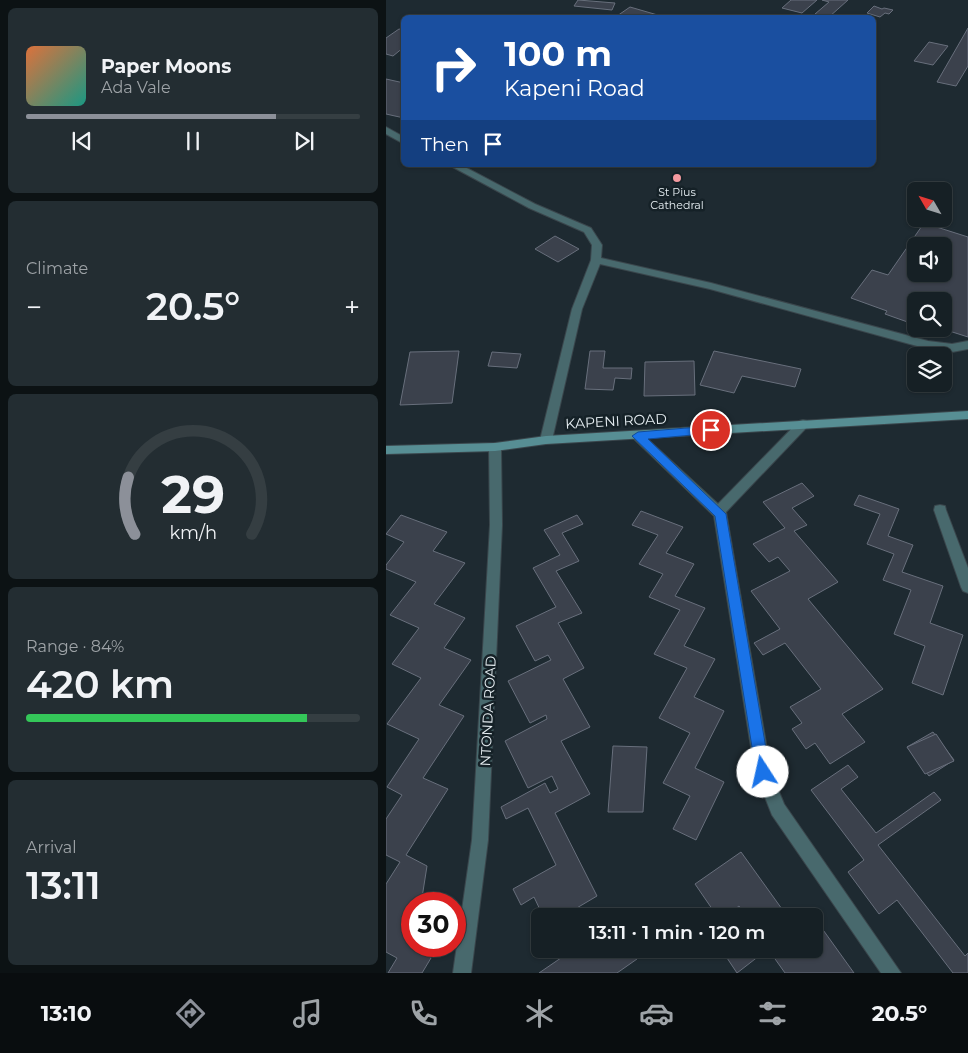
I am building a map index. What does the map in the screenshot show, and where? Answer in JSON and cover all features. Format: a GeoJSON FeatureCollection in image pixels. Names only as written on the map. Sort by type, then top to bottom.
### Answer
{"type":"FeatureCollection","features":[{"type":"Feature","properties":{"kind":"main road","name":"KAPENI ROAD"},"geometry":{"type":"LineString","coordinates":[[386,450],[495,447],[546,440],[968,415]]}},
{"type":"Feature","properties":{"kind":"street"},"geometry":{"type":"LineString","coordinates":[[386,130],[401,139]]}},
{"type":"Feature","properties":{"kind":"street"},"geometry":{"type":"LineString","coordinates":[[458,167],[532,206],[588,230],[597,245],[596,260],[577,309],[546,440]]}},
{"type":"Feature","properties":{"kind":"street"},"geometry":{"type":"LineString","coordinates":[[596,260],[711,286],[928,345],[952,348],[968,346]]}},
{"type":"Feature","properties":{"kind":"street"},"geometry":{"type":"LineString","coordinates":[[718,512],[803,424]]}},
{"type":"Feature","properties":{"kind":"street"},"geometry":{"type":"LineString","coordinates":[[638,436],[720,514],[763,772],[778,809],[892,973]]}},
{"type":"Feature","properties":{"kind":"street","name":"NTONDA ROAD"},"geometry":{"type":"LineString","coordinates":[[462,973],[480,840],[496,525],[495,447]]}},
{"type":"Feature","properties":{"kind":"street"},"geometry":{"type":"LineString","coordinates":[[940,510],[968,587]]}},
{"type":"Feature","properties":{"kind":"building"},"geometry":{"type":"Polygon","coordinates":[[[578,0],[615,3],[612,10],[574,6],[578,0]]]}},
{"type":"Feature","properties":{"kind":"building"},"geometry":{"type":"Polygon","coordinates":[[[791,0],[817,0],[802,13],[782,8],[791,0]]]}},
{"type":"Feature","properties":{"kind":"building"},"geometry":{"type":"Polygon","coordinates":[[[822,0],[848,0],[831,15],[815,14],[829,2],[822,0]]]}},
{"type":"Feature","properties":{"kind":"building"},"geometry":{"type":"Polygon","coordinates":[[[874,6],[893,10],[889,14],[885,13],[880,17],[867,13],[874,6]]]}},
{"type":"Feature","properties":{"kind":"building"},"geometry":{"type":"Polygon","coordinates":[[[630,7],[658,15],[618,15],[630,7]]]}},
{"type":"Feature","properties":{"kind":"building"},"geometry":{"type":"Polygon","coordinates":[[[968,28],[968,66],[956,86],[937,82],[968,28]]]}},
{"type":"Feature","properties":{"kind":"building"},"geometry":{"type":"Polygon","coordinates":[[[401,29],[401,49],[393,56],[386,54],[386,38],[401,29]]]}},
{"type":"Feature","properties":{"kind":"building"},"geometry":{"type":"Polygon","coordinates":[[[929,42],[948,46],[933,65],[914,61],[929,42]]]}},
{"type":"Feature","properties":{"kind":"building"},"geometry":{"type":"Polygon","coordinates":[[[386,79],[401,82],[401,117],[386,114],[386,79]]]}},
{"type":"Feature","properties":{"kind":"building"},"geometry":{"type":"Polygon","coordinates":[[[921,228],[940,228],[968,237],[968,337],[952,332],[952,292],[907,292],[907,322],[885,314],[887,311],[851,298],[872,270],[888,275],[907,248],[907,282],[952,282],[952,237],[914,237],[921,228]]]}},
{"type":"Feature","properties":{"kind":"building"},"geometry":{"type":"Polygon","coordinates":[[[555,236],[579,249],[558,262],[535,249],[555,236]]]}},
{"type":"Feature","properties":{"kind":"building"},"geometry":{"type":"Polygon","coordinates":[[[459,351],[452,403],[400,405],[410,352],[459,351]]]}},
{"type":"Feature","properties":{"kind":"building"},"geometry":{"type":"Polygon","coordinates":[[[590,351],[605,351],[603,368],[632,368],[631,379],[615,378],[613,390],[585,389],[590,351]]]}},
{"type":"Feature","properties":{"kind":"building"},"geometry":{"type":"Polygon","coordinates":[[[714,351],[801,369],[795,387],[742,376],[734,393],[700,385],[714,351]]]}},
{"type":"Feature","properties":{"kind":"building"},"geometry":{"type":"Polygon","coordinates":[[[492,352],[521,354],[517,368],[488,366],[492,352]]]}},
{"type":"Feature","properties":{"kind":"building"},"geometry":{"type":"Polygon","coordinates":[[[694,361],[695,395],[644,396],[645,362],[694,361]]]}},
{"type":"Feature","properties":{"kind":"building"},"geometry":{"type":"Polygon","coordinates":[[[802,483],[814,496],[792,508],[807,525],[794,531],[838,582],[808,599],[883,689],[842,714],[865,742],[830,764],[815,743],[806,749],[792,729],[802,723],[790,707],[821,689],[785,643],[763,655],[754,643],[780,629],[751,591],[790,571],[778,557],[769,562],[753,544],[785,528],[763,502],[802,483]]]}},
{"type":"Feature","properties":{"kind":"building"},"geometry":{"type":"Polygon","coordinates":[[[859,495],[899,509],[888,536],[913,545],[902,572],[943,586],[930,623],[963,635],[943,695],[912,683],[925,646],[894,634],[911,590],[883,580],[894,554],[867,544],[880,514],[854,505],[859,495]]]}},
{"type":"Feature","properties":{"kind":"building"},"geometry":{"type":"Polygon","coordinates":[[[641,511],[683,527],[666,553],[694,564],[675,596],[705,608],[684,646],[715,659],[694,697],[724,711],[695,768],[724,782],[696,840],[673,829],[690,796],[663,783],[690,733],[659,718],[687,668],[654,654],[680,610],[649,597],[663,574],[639,564],[658,535],[632,525],[641,511]]]}},
{"type":"Feature","properties":{"kind":"building"},"geometry":{"type":"Polygon","coordinates":[[[401,515],[447,532],[433,551],[465,563],[434,604],[465,618],[444,648],[471,660],[439,705],[464,716],[423,778],[448,789],[406,855],[427,866],[423,892],[401,892],[401,957],[430,957],[422,973],[388,973],[397,958],[386,952],[386,884],[400,862],[386,855],[386,819],[402,795],[387,787],[419,739],[387,724],[421,678],[392,664],[419,628],[390,615],[416,582],[386,569],[386,565],[404,542],[386,534],[401,515]]]}},
{"type":"Feature","properties":{"kind":"building"},"geometry":{"type":"Polygon","coordinates":[[[577,515],[583,524],[562,533],[579,561],[556,571],[582,613],[558,623],[584,668],[563,679],[590,727],[561,741],[590,794],[555,813],[597,896],[577,908],[539,908],[534,897],[521,905],[513,889],[556,865],[528,808],[506,819],[501,807],[545,783],[550,793],[558,789],[552,776],[528,788],[505,741],[547,719],[546,715],[530,723],[508,681],[551,660],[548,655],[535,661],[516,626],[556,607],[533,568],[560,555],[544,530],[577,515]]]}},
{"type":"Feature","properties":{"kind":"building"},"geometry":{"type":"Polygon","coordinates":[[[933,732],[954,760],[929,776],[907,747],[933,732]]]}},
{"type":"Feature","properties":{"kind":"building"},"geometry":{"type":"Polygon","coordinates":[[[936,734],[954,761],[925,774],[907,747],[936,734]]]}},
{"type":"Feature","properties":{"kind":"building"},"geometry":{"type":"Polygon","coordinates":[[[613,746],[647,747],[643,812],[608,812],[613,746]]]}},
{"type":"Feature","properties":{"kind":"building"},"geometry":{"type":"Polygon","coordinates":[[[848,765],[858,777],[841,789],[876,833],[934,792],[941,800],[878,845],[965,956],[968,953],[968,973],[953,973],[897,900],[879,914],[848,872],[864,860],[811,790],[848,765]]]}},
{"type":"Feature","properties":{"kind":"building"},"geometry":{"type":"Polygon","coordinates":[[[741,852],[781,908],[741,908],[739,906],[736,908],[712,908],[695,884],[741,852]]]}},
{"type":"Feature","properties":{"kind":"building"},"geometry":{"type":"Polygon","coordinates":[[[823,930],[854,973],[785,973],[774,958],[823,958],[823,930]]]}},
{"type":"Feature","properties":{"kind":"building"},"geometry":{"type":"Polygon","coordinates":[[[561,958],[637,959],[617,973],[539,973],[561,958]]]}},
{"type":"Feature","properties":{"kind":"building"},"geometry":{"type":"Polygon","coordinates":[[[727,958],[756,958],[737,973],[727,958]]]}},
{"type":"Feature","properties":{"kind":"place","name":"St Pius Cathedral"},"geometry":{"type":"Point","coordinates":[677,178]}},
{"type":"Feature","properties":{"kind":"route"},"geometry":{"type":"LineString","coordinates":[[711,430],[638,436],[720,514],[763,772]]}}]}
